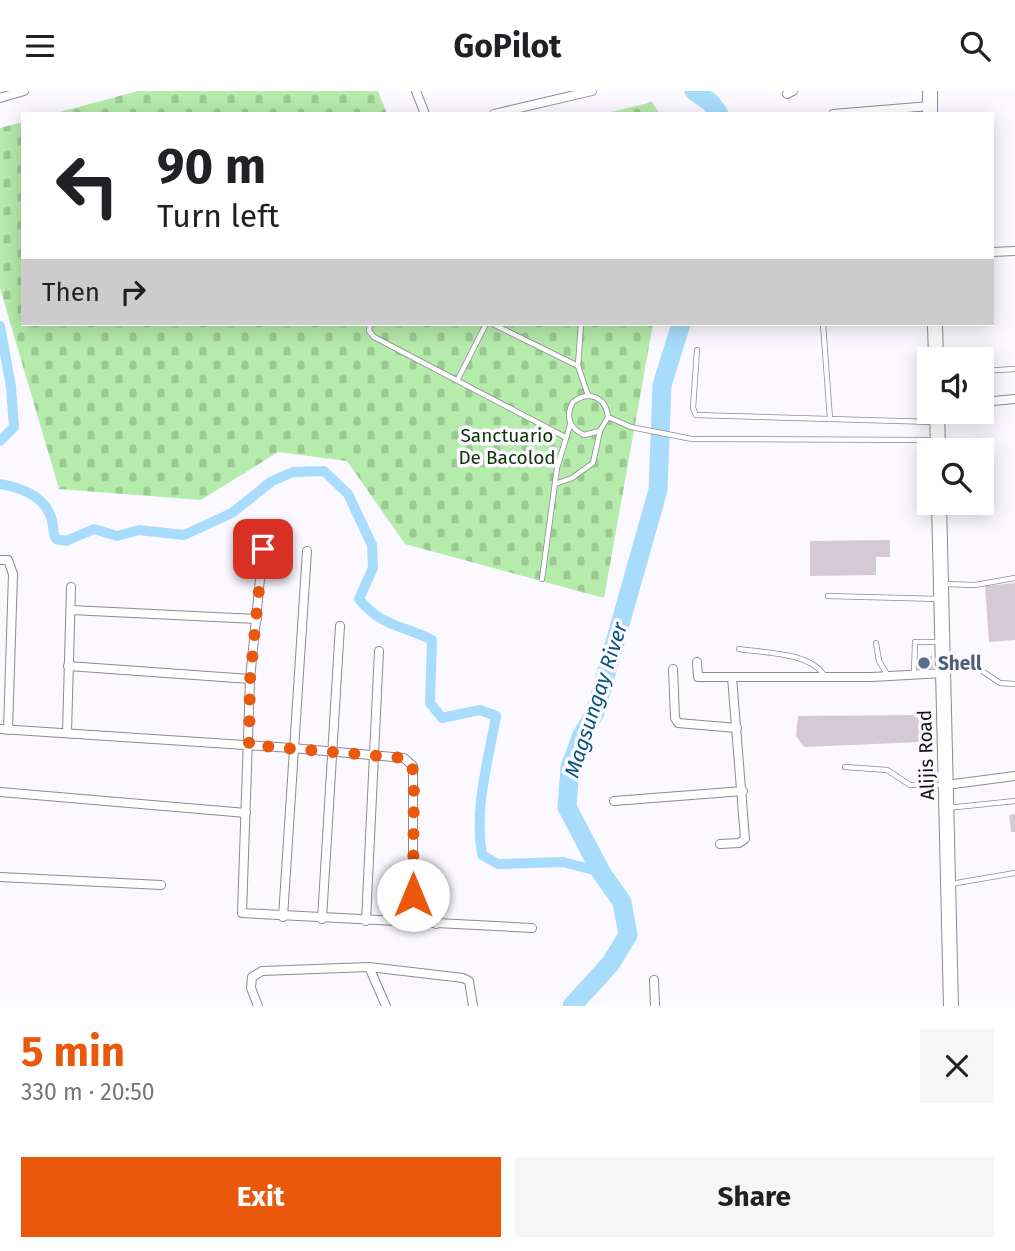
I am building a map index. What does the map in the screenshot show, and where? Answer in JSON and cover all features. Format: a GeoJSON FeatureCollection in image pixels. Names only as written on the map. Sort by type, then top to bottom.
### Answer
{"type":"FeatureCollection","features":[{"type":"Feature","properties":{"kind":"main road"},"geometry":{"type":"LineString","coordinates":[[930,91],[930,110]]}},
{"type":"Feature","properties":{"kind":"main road"},"geometry":{"type":"LineString","coordinates":[[935,326],[936,347]]}},
{"type":"Feature","properties":{"kind":"main road","name":"Alijis Road"},"geometry":{"type":"LineString","coordinates":[[939,515],[951,1006]]}},
{"type":"Feature","properties":{"kind":"street"},"geometry":{"type":"LineString","coordinates":[[2,96],[24,91]]}},
{"type":"Feature","properties":{"kind":"street"},"geometry":{"type":"LineString","coordinates":[[416,91],[424,112]]}},
{"type":"Feature","properties":{"kind":"street"},"geometry":{"type":"LineString","coordinates":[[500,112],[550,96],[592,91]]}},
{"type":"Feature","properties":{"kind":"street"},"geometry":{"type":"LineString","coordinates":[[882,112],[930,110]]}},
{"type":"Feature","properties":{"kind":"street"},"geometry":{"type":"LineString","coordinates":[[994,252],[1015,251]]}},
{"type":"Feature","properties":{"kind":"street"},"geometry":{"type":"LineString","coordinates":[[994,401],[1015,399]]}},
{"type":"Feature","properties":{"kind":"street"},"geometry":{"type":"LineString","coordinates":[[263,549],[250,680],[240,908],[246,915],[532,928]]}},
{"type":"Feature","properties":{"kind":"street"},"geometry":{"type":"LineString","coordinates":[[283,917],[307,551]]}},
{"type":"Feature","properties":{"kind":"street"},"geometry":{"type":"LineString","coordinates":[[0,561],[8,560],[13,575],[4,729],[404,758],[413,766],[413,895],[436,924]]}},
{"type":"Feature","properties":{"kind":"street"},"geometry":{"type":"LineString","coordinates":[[67,733],[71,587]]}},
{"type":"Feature","properties":{"kind":"street"},"geometry":{"type":"LineString","coordinates":[[71,610],[257,619]]}},
{"type":"Feature","properties":{"kind":"street"},"geometry":{"type":"LineString","coordinates":[[322,919],[340,626]]}},
{"type":"Feature","properties":{"kind":"street"},"geometry":{"type":"LineString","coordinates":[[366,921],[379,651]]}},
{"type":"Feature","properties":{"kind":"street"},"geometry":{"type":"LineString","coordinates":[[697,662],[698,677],[888,677],[943,671]]}},
{"type":"Feature","properties":{"kind":"street"},"geometry":{"type":"LineString","coordinates":[[68,666],[250,680]]}},
{"type":"Feature","properties":{"kind":"street"},"geometry":{"type":"LineString","coordinates":[[673,669],[675,718],[678,723],[737,728]]}},
{"type":"Feature","properties":{"kind":"street"},"geometry":{"type":"LineString","coordinates":[[720,844],[740,843],[745,839],[732,677]]}},
{"type":"Feature","properties":{"kind":"street"},"geometry":{"type":"LineString","coordinates":[[946,785],[1015,776]]}},
{"type":"Feature","properties":{"kind":"street"},"geometry":{"type":"LineString","coordinates":[[614,801],[743,791]]}},
{"type":"Feature","properties":{"kind":"street"},"geometry":{"type":"LineString","coordinates":[[0,792],[246,813]]}},
{"type":"Feature","properties":{"kind":"street"},"geometry":{"type":"LineString","coordinates":[[0,877],[161,885]]}},
{"type":"Feature","properties":{"kind":"street"},"geometry":{"type":"LineString","coordinates":[[258,1006],[251,988],[252,977],[262,971],[369,967],[463,978],[469,981],[473,1006]]}},
{"type":"Feature","properties":{"kind":"street"},"geometry":{"type":"LineString","coordinates":[[369,967],[386,1006]]}},
{"type":"Feature","properties":{"kind":"street"},"geometry":{"type":"LineString","coordinates":[[654,980],[655,1006]]}},
{"type":"Feature","properties":{"kind":"lane"},"geometry":{"type":"LineString","coordinates":[[370,326],[369,331],[374,337],[565,437]]}},
{"type":"Feature","properties":{"kind":"lane"},"geometry":{"type":"LineString","coordinates":[[458,379],[485,326]]}},
{"type":"Feature","properties":{"kind":"lane"},"geometry":{"type":"LineString","coordinates":[[501,326],[578,366]]}},
{"type":"Feature","properties":{"kind":"lane"},"geometry":{"type":"LineString","coordinates":[[581,326],[578,366],[588,395]]}},
{"type":"Feature","properties":{"kind":"lane"},"geometry":{"type":"LineString","coordinates":[[823,326],[830,419]]}},
{"type":"Feature","properties":{"kind":"lane"},"geometry":{"type":"LineString","coordinates":[[697,350],[692,408],[696,415],[830,419],[917,417]]}},
{"type":"Feature","properties":{"kind":"lane"},"geometry":{"type":"LineString","coordinates":[[994,370],[1015,369]]}},
{"type":"Feature","properties":{"kind":"lane"},"geometry":{"type":"LineString","coordinates":[[541,579],[555,484],[565,437],[571,425],[569,409],[580,397],[588,395],[603,402],[608,417],[631,428],[677,438],[917,444]]}},
{"type":"Feature","properties":{"kind":"lane"},"geometry":{"type":"LineString","coordinates":[[555,484],[572,478],[593,463],[600,431],[608,417]]}},
{"type":"Feature","properties":{"kind":"lane"},"geometry":{"type":"LineString","coordinates":[[571,425],[584,435],[600,431]]}},
{"type":"Feature","properties":{"kind":"lane"},"geometry":{"type":"LineString","coordinates":[[941,584],[975,585],[1015,578]]}},
{"type":"Feature","properties":{"kind":"lane"},"geometry":{"type":"LineString","coordinates":[[828,596],[941,599]]}},
{"type":"Feature","properties":{"kind":"lane"},"geometry":{"type":"LineString","coordinates":[[914,674],[915,642],[942,642]]}},
{"type":"Feature","properties":{"kind":"lane"},"geometry":{"type":"LineString","coordinates":[[876,643],[879,661],[888,677]]}},
{"type":"Feature","properties":{"kind":"lane"},"geometry":{"type":"LineString","coordinates":[[739,649],[803,660],[817,667],[824,675]]}},
{"type":"Feature","properties":{"kind":"lane"},"geometry":{"type":"LineString","coordinates":[[943,671],[979,669],[1000,683],[1015,684]]}},
{"type":"Feature","properties":{"kind":"lane"},"geometry":{"type":"LineString","coordinates":[[845,767],[887,769],[910,785],[946,785]]}},
{"type":"Feature","properties":{"kind":"lane"},"geometry":{"type":"LineString","coordinates":[[946,809],[1015,800]]}},
{"type":"Feature","properties":{"kind":"lane"},"geometry":{"type":"LineString","coordinates":[[950,884],[1015,873]]}},
{"type":"Feature","properties":{"kind":"green space"},"geometry":{"type":"Polygon","coordinates":[[[138,91],[378,91],[386,112],[59,112],[138,91]]]}},
{"type":"Feature","properties":{"kind":"green space"},"geometry":{"type":"Polygon","coordinates":[[[652,102],[659,112],[611,112],[652,102]]]}},
{"type":"Feature","properties":{"kind":"green space","name":"Sanctuario De Bacolod"},"geometry":{"type":"Polygon","coordinates":[[[21,123],[21,326],[653,326],[604,598],[405,544],[347,461],[278,452],[201,500],[59,489],[0,288],[0,128],[21,123]]]}},
{"type":"Feature","properties":{"kind":"building"},"geometry":{"type":"Polygon","coordinates":[[[890,540],[890,557],[876,557],[876,575],[810,576],[810,541],[890,540]]]}},
{"type":"Feature","properties":{"kind":"building"},"geometry":{"type":"Polygon","coordinates":[[[1015,583],[1015,640],[989,642],[985,586],[1015,583]]]}},
{"type":"Feature","properties":{"kind":"building","name":"Shell"},"geometry":{"type":"Polygon","coordinates":[[[932,656],[933,668],[916,669],[916,657],[932,656]]]}},
{"type":"Feature","properties":{"kind":"building"},"geometry":{"type":"Polygon","coordinates":[[[919,715],[921,742],[804,747],[796,736],[798,716],[919,715]]]}},
{"type":"Feature","properties":{"kind":"building"},"geometry":{"type":"Polygon","coordinates":[[[1015,814],[1015,832],[1011,832],[1009,815],[1015,814]]]}},
{"type":"Feature","properties":{"kind":"waterway","name":"Magsungay River"},"geometry":{"type":"LineString","coordinates":[[694,91],[711,103],[718,112]]}},
{"type":"Feature","properties":{"kind":"waterway"},"geometry":{"type":"LineString","coordinates":[[0,326],[11,387],[14,427],[0,441]]}},
{"type":"Feature","properties":{"kind":"waterway","name":"Magsungay River"},"geometry":{"type":"LineString","coordinates":[[572,1006],[611,963],[628,935],[622,902],[601,872],[567,807],[570,767],[582,735],[595,713],[658,490],[662,385],[680,326]]}},
{"type":"Feature","properties":{"kind":"waterway"},"geometry":{"type":"LineString","coordinates":[[0,484],[23,490],[43,503],[51,517],[56,539],[66,541],[94,529],[117,536],[139,530],[184,535],[232,513],[272,481],[293,472],[324,471],[348,494],[372,545],[373,568],[359,599],[384,620],[432,640],[430,703],[442,718],[480,710],[496,716],[481,802],[482,855],[498,864],[563,862],[601,872]]}},
{"type":"Feature","properties":{"kind":"place","name":"Shell"},"geometry":{"type":"Point","coordinates":[924,663]}},
{"type":"Feature","properties":{"kind":"route"},"geometry":{"type":"LineString","coordinates":[[263,549],[250,680],[249,745],[404,758],[410,762],[414,773],[413,895]]}}]}
